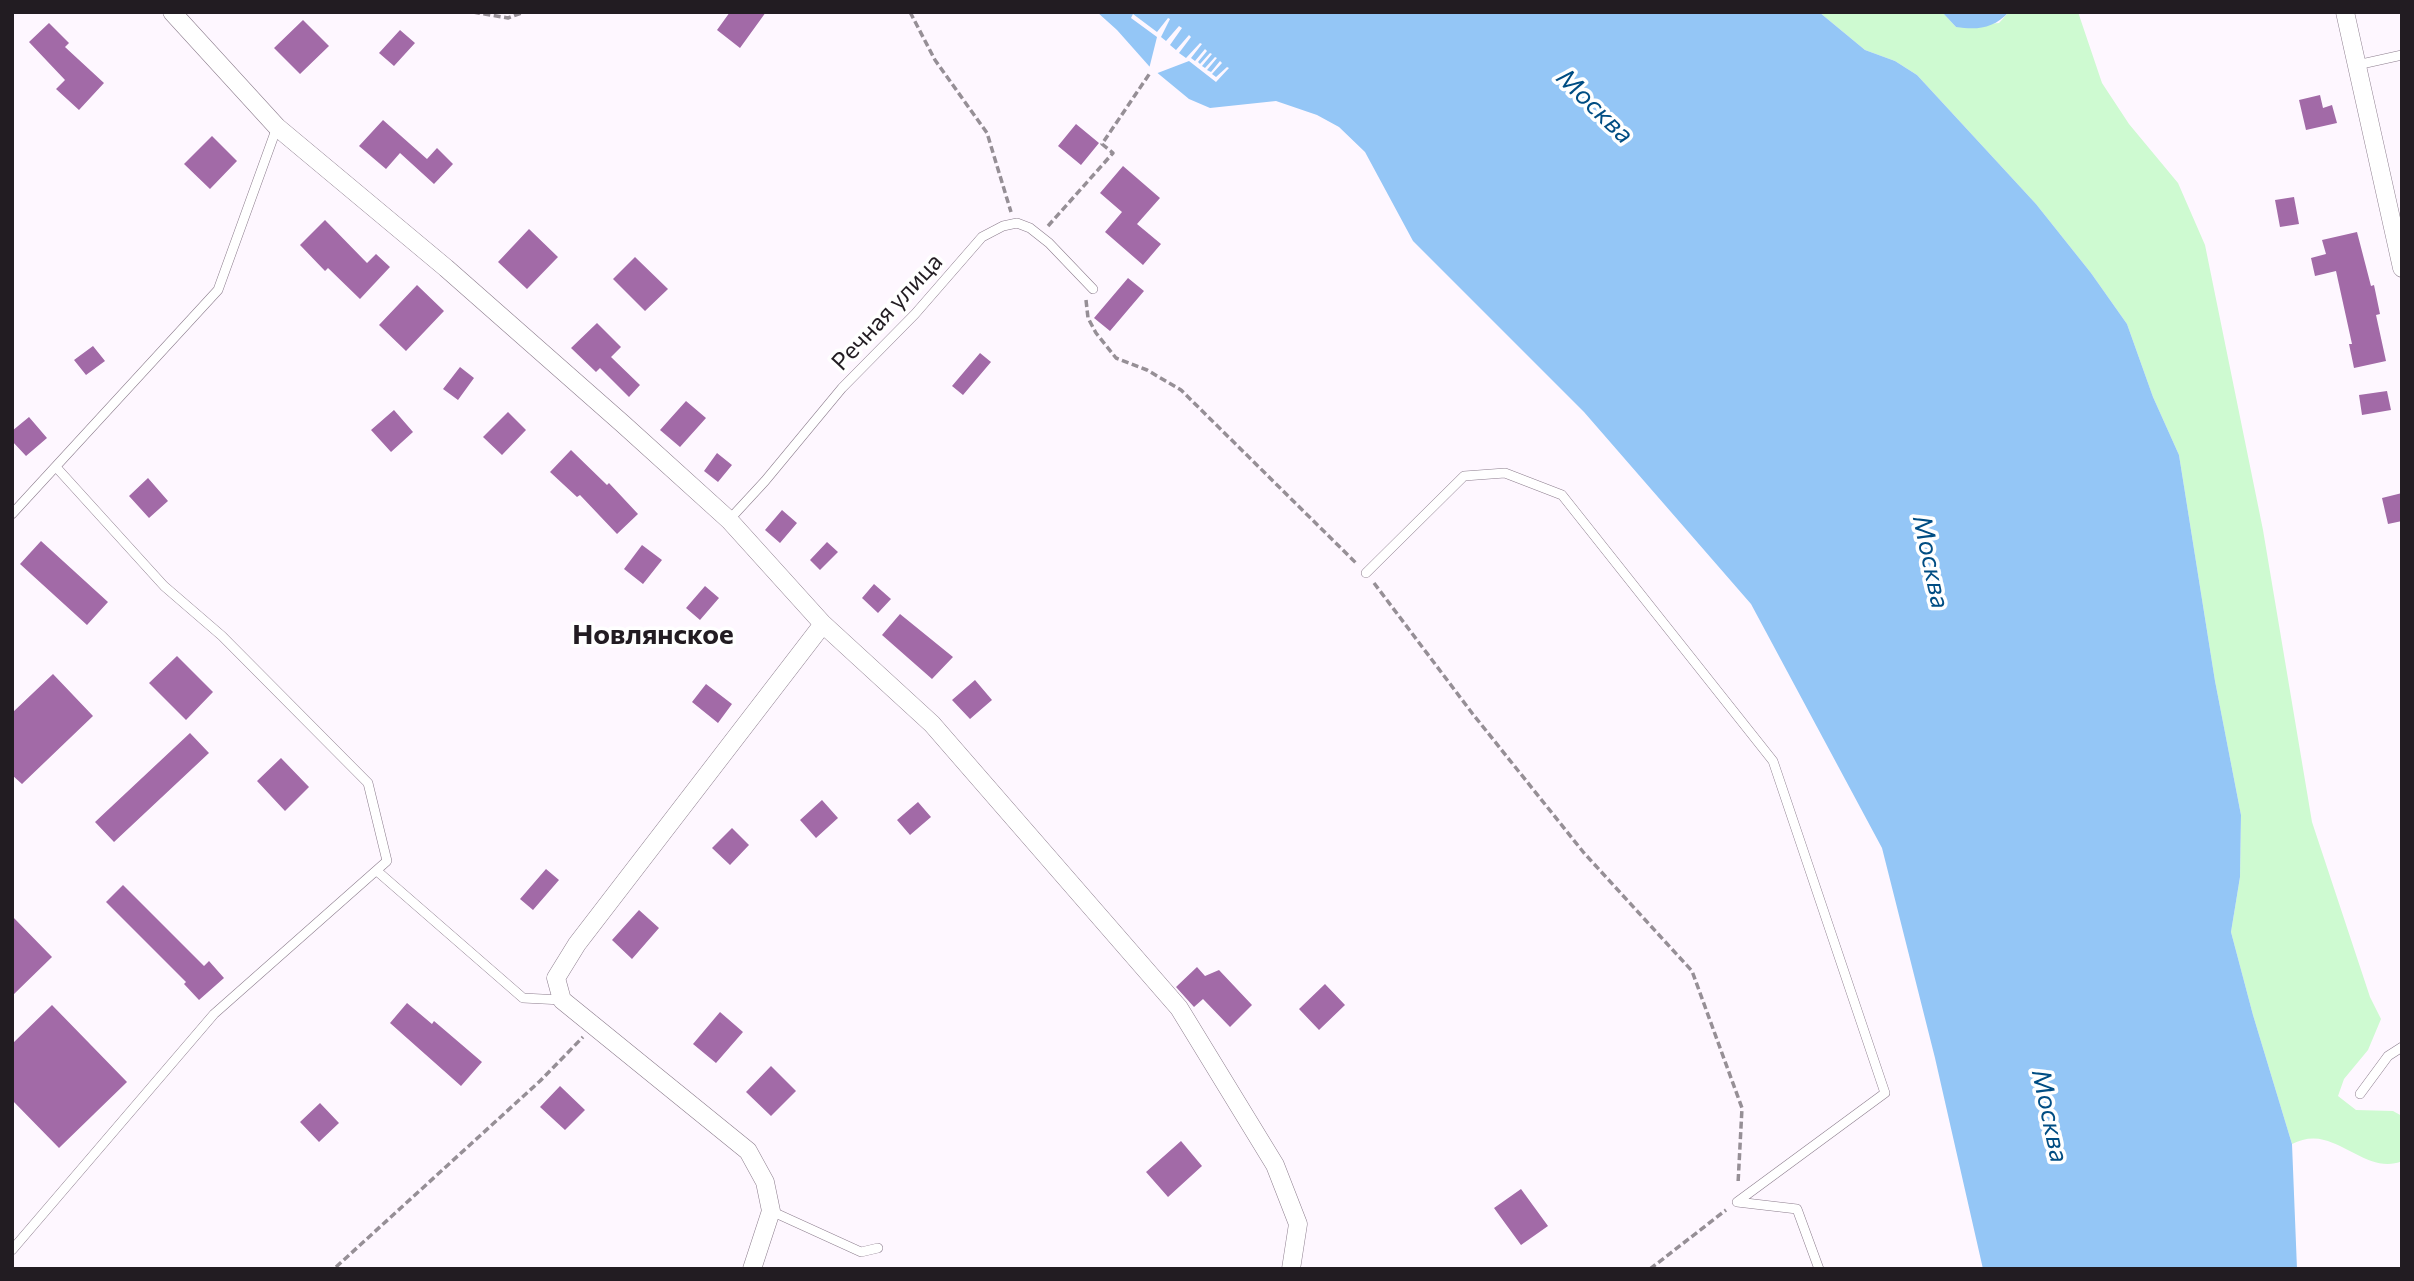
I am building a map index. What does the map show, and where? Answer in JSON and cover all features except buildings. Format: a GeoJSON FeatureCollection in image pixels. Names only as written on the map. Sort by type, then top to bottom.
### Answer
{"type":"FeatureCollection","features":[{"type":"Feature","properties":{"kind":"street"},"geometry":{"type":"LineString","coordinates":[[173,12],[277,127],[446,268],[729,520],[823,624],[932,724],[1180,1009],[1275,1165],[1298,1224],[1291,1269]]}},
{"type":"Feature","properties":{"kind":"street"},"geometry":{"type":"LineString","coordinates":[[2345,12],[2402,268]]}},
{"type":"Feature","properties":{"kind":"street"},"geometry":{"type":"LineString","coordinates":[[752,1269],[771,1212],[765,1182],[748,1152],[562,1000],[556,978],[577,944],[823,624]]}},
{"type":"Feature","properties":{"kind":"lane"},"geometry":{"type":"LineString","coordinates":[[2357,65],[2402,55]]}},
{"type":"Feature","properties":{"kind":"lane"},"geometry":{"type":"LineString","coordinates":[[12,514],[218,290],[277,127]]}},
{"type":"Feature","properties":{"kind":"lane"},"geometry":{"type":"LineString","coordinates":[[1017,223],[1040,235],[1093,289]]}},
{"type":"Feature","properties":{"kind":"lane","name":"Речная улица"},"geometry":{"type":"LineString","coordinates":[[729,520],[842,388],[915,314],[982,237],[1003,226],[1017,223]]}},
{"type":"Feature","properties":{"kind":"lane"},"geometry":{"type":"LineString","coordinates":[[12,1250],[214,1014],[387,861],[368,783],[222,636],[164,586],[56,467]]}},
{"type":"Feature","properties":{"kind":"lane"},"geometry":{"type":"LineString","coordinates":[[1366,573],[1464,476],[1505,473],[1562,495],[1773,761],[1885,1093],[1737,1202]]}},
{"type":"Feature","properties":{"kind":"lane"},"geometry":{"type":"LineString","coordinates":[[377,871],[523,998],[562,1000]]}},
{"type":"Feature","properties":{"kind":"lane"},"geometry":{"type":"LineString","coordinates":[[2360,1094],[2388,1056],[2402,1047]]}},
{"type":"Feature","properties":{"kind":"lane"},"geometry":{"type":"LineString","coordinates":[[1737,1202],[1797,1209],[1819,1269]]}},
{"type":"Feature","properties":{"kind":"lane"},"geometry":{"type":"LineString","coordinates":[[771,1212],[861,1252],[878,1248]]}},
{"type":"Feature","properties":{"kind":"path"},"geometry":{"type":"LineString","coordinates":[[473,12],[508,18],[524,12]]}},
{"type":"Feature","properties":{"kind":"path"},"geometry":{"type":"LineString","coordinates":[[910,12],[934,60],[987,133],[1010,209],[1017,223]]}},
{"type":"Feature","properties":{"kind":"path"},"geometry":{"type":"LineString","coordinates":[[1040,235],[1113,153],[1102,144],[1150,73]]}},
{"type":"Feature","properties":{"kind":"path"},"geometry":{"type":"LineString","coordinates":[[1086,281],[1088,318],[1116,358],[1147,370],[1181,390],[1366,573],[1472,713],[1584,853],[1692,971],[1742,1108],[1737,1202],[1650,1269]]}},
{"type":"Feature","properties":{"kind":"path"},"geometry":{"type":"LineString","coordinates":[[336,1267],[540,1081],[594,1026]]}},
{"type":"Feature","properties":{"kind":"green space"},"geometry":{"type":"Polygon","coordinates":[[[1819,12],[1942,12],[1956,27],[1999,23],[2009,12],[2078,12],[2102,83],[2129,124],[2178,183],[2205,245],[2263,530],[2312,822],[2370,997],[2381,1019],[2368,1050],[2344,1079],[2338,1096],[2356,1110],[2393,1111],[2402,1116],[2402,1161],[2382,1164],[2320,1139],[2308,1139],[2292,1144],[2231,932],[2240,877],[2241,815],[2215,681],[2179,455],[2153,397],[2127,324],[2091,273],[2036,204],[1917,75],[1895,61],[1865,50],[1819,12]]]}},
{"type":"Feature","properties":{"kind":"water","name":"Москва"},"geometry":{"type":"Polygon","coordinates":[[[1097,12],[1819,12],[1865,50],[1895,61],[1917,75],[2036,204],[2091,273],[2127,324],[2153,397],[2179,455],[2215,681],[2241,815],[2240,877],[2231,932],[2292,1144],[2297,1269],[1983,1269],[1935,1058],[1882,848],[1751,604],[1584,412],[1413,241],[1365,152],[1339,127],[1317,115],[1276,101],[1210,108],[1189,99],[1149,66],[1097,12]]]}},
{"type":"Feature","properties":{"kind":"water"},"geometry":{"type":"Polygon","coordinates":[[[1942,12],[2009,12],[1991,25],[1971,28],[1956,27],[1942,12]]]}},
{"type":"Feature","properties":{"kind":"pier"},"geometry":{"type":"Polygon","coordinates":[[[1133,14],[1157,32],[1168,18],[1170,19],[1161,37],[1166,41],[1179,26],[1182,28],[1170,45],[1176,50],[1189,35],[1191,37],[1179,53],[1186,58],[1202,44],[1191,58],[1195,61],[1205,49],[1207,51],[1198,62],[1200,64],[1212,54],[1202,66],[1205,68],[1217,58],[1207,70],[1211,72],[1220,61],[1222,63],[1212,74],[1216,77],[1229,68],[1216,82],[1189,61],[1155,74],[1149,69],[1157,37],[1131,18],[1133,14]]]}},
{"type":"Feature","properties":{"kind":"district","name":"Новлянское"},"geometry":{"type":"Point","coordinates":[653,635]}}]}
